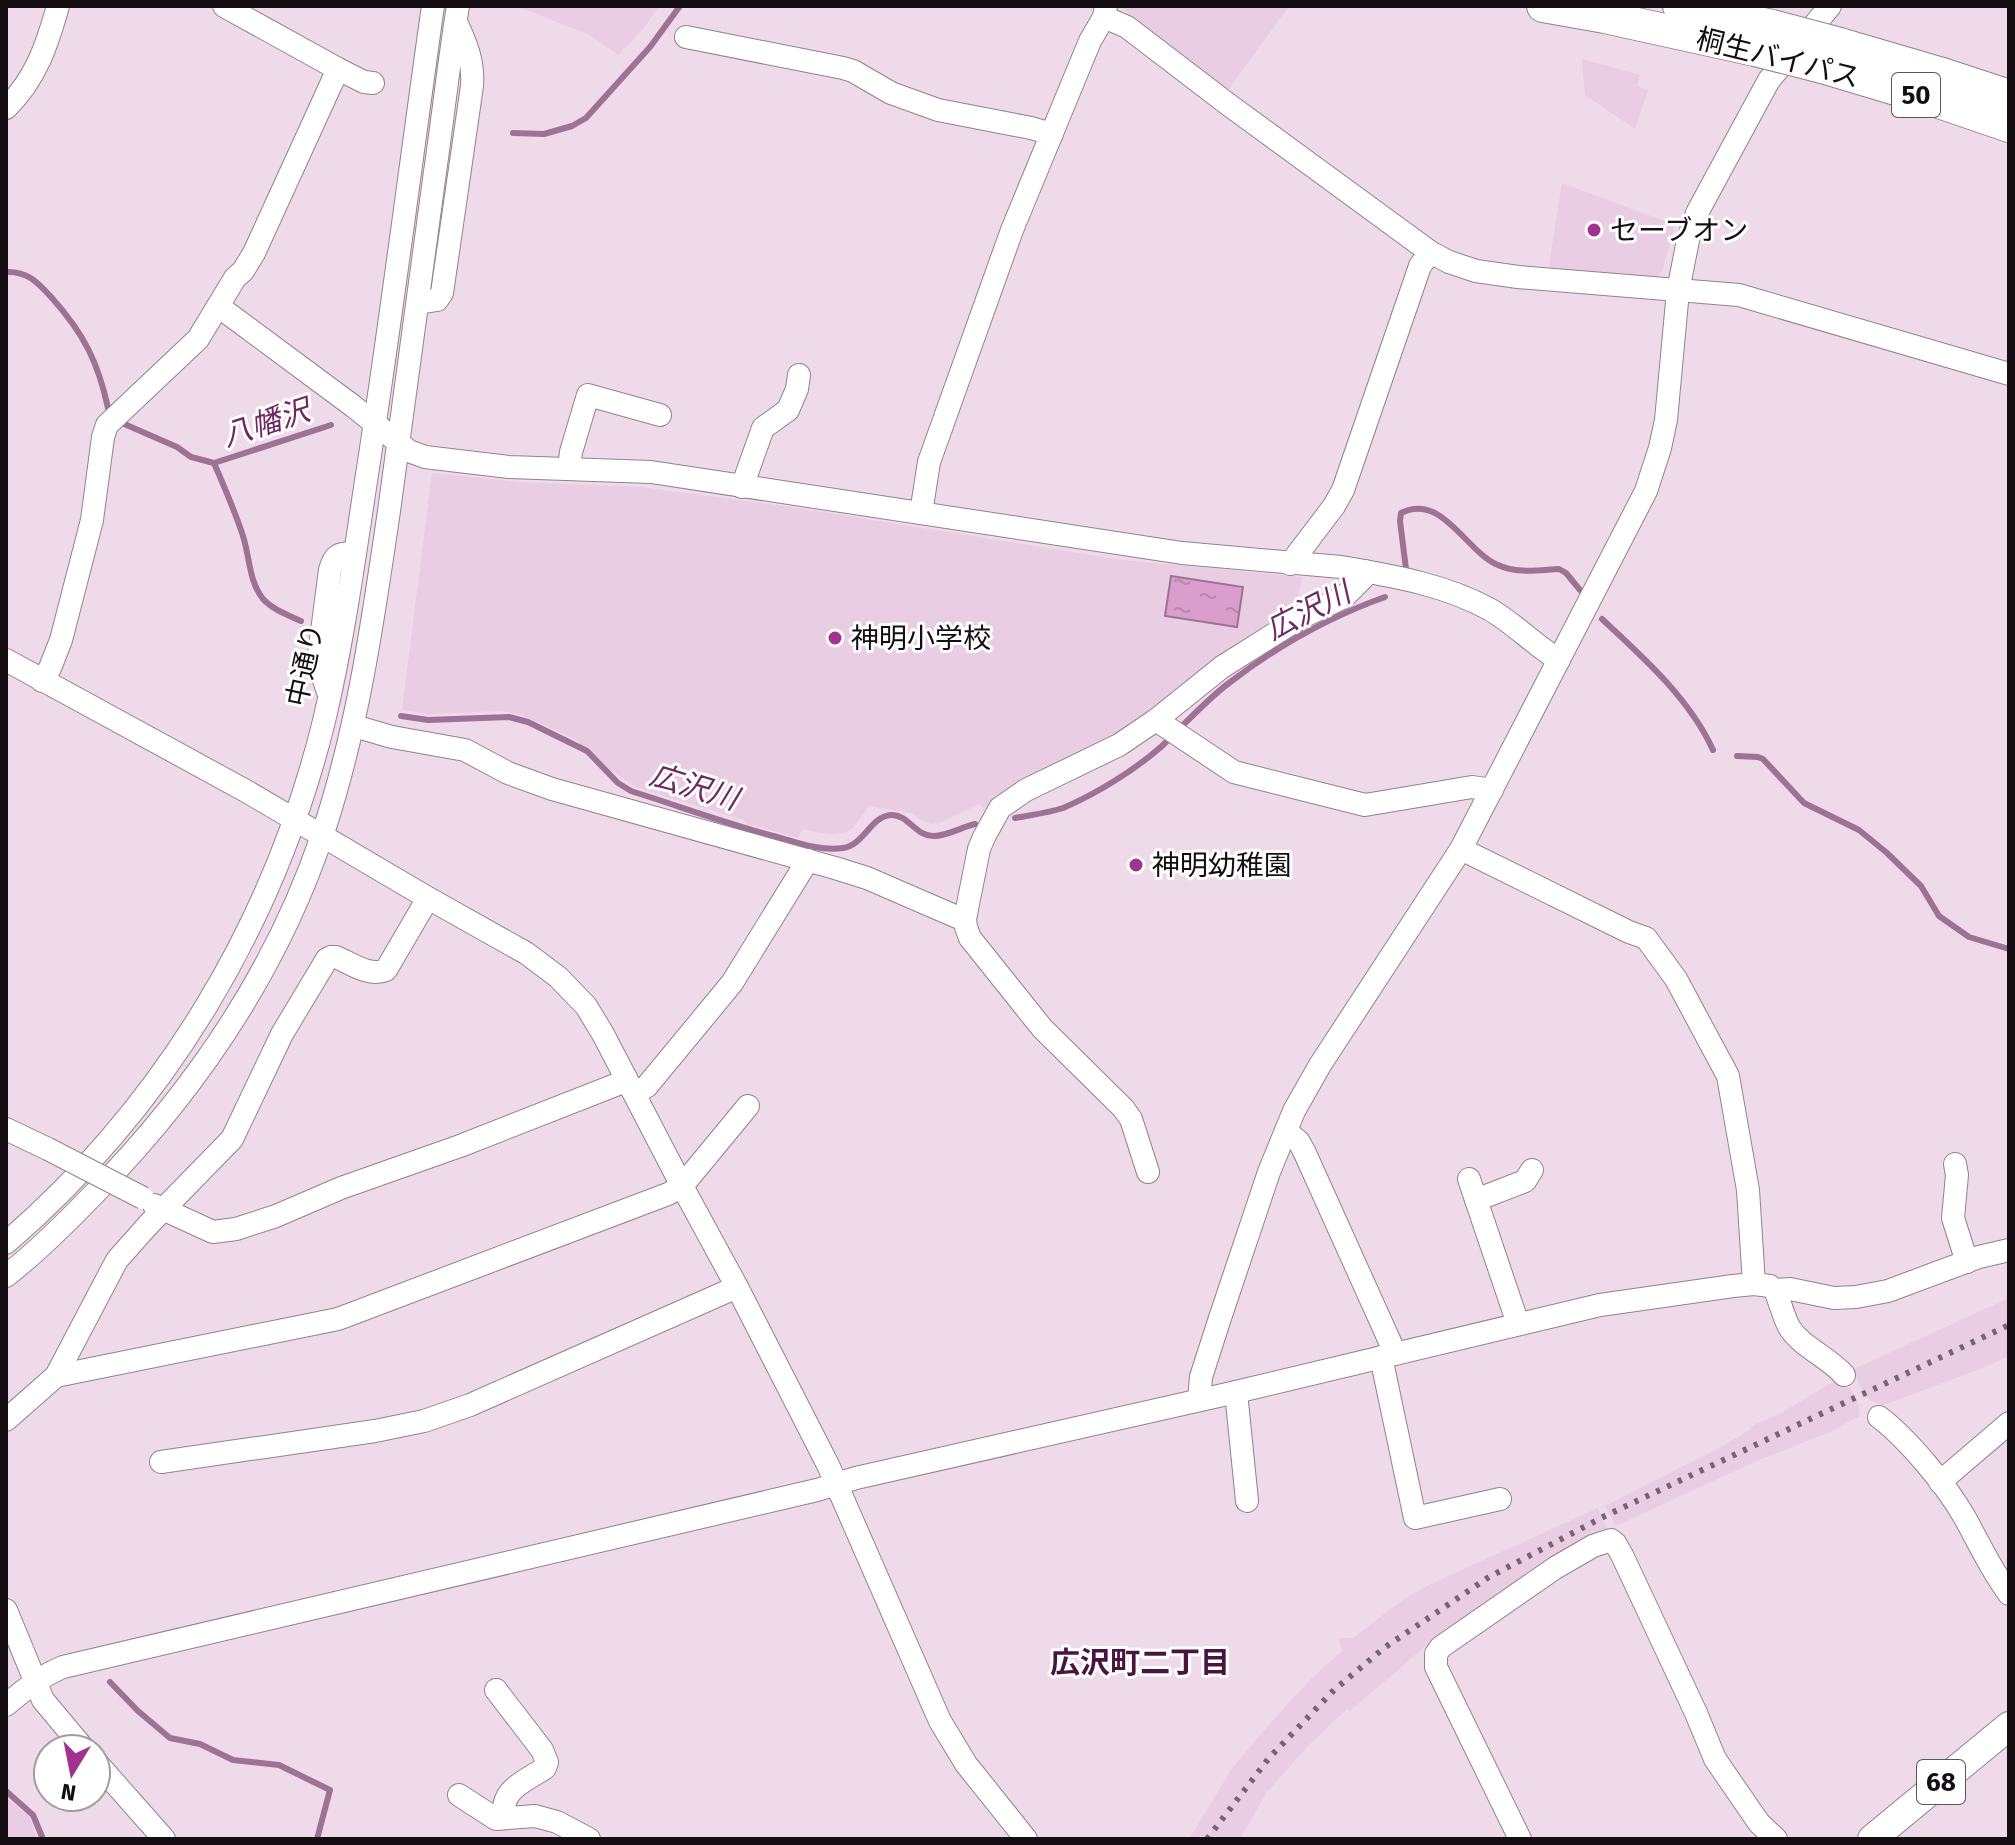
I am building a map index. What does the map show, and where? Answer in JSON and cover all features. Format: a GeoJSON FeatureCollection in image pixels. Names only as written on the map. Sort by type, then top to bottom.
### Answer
{"type":"FeatureCollection","features":[{"type":"Feature","properties":{"kind":"highway","name":"桐生バイパス"},"geometry":{"type":"LineString","coordinates":[[1543,6],[1763,38]]}},
{"type":"Feature","properties":{"kind":"highway","name":"桐生バイパス"},"geometry":{"type":"LineString","coordinates":[[1679,6],[1763,38],[1831,56],[1939,73],[2009,96]]}},
{"type":"Feature","properties":{"kind":"highway","name":"桐生バイパス"},"geometry":{"type":"LineString","coordinates":[[1831,56],[1939,102],[2009,126]]}},
{"type":"Feature","properties":{"kind":"main road","name":"68"},"geometry":{"type":"LineString","coordinates":[[1872,1839],[2009,1726]]}},
{"type":"Feature","properties":{"kind":"street"},"geometry":{"type":"LineString","coordinates":[[6,108],[21,93],[36,69],[58,6]]}},
{"type":"Feature","properties":{"kind":"street"},"geometry":{"type":"LineString","coordinates":[[224,6],[338,69],[364,82],[373,83]]}},
{"type":"Feature","properties":{"kind":"street","name":"中通り"},"geometry":{"type":"LineString","coordinates":[[6,1243],[100,1153],[164,1071],[235,957],[272,881],[295,819],[313,763],[345,621],[433,6]]}},
{"type":"Feature","properties":{"kind":"street"},"geometry":{"type":"LineString","coordinates":[[1199,1399],[1201,1377],[1269,1172],[1304,1092],[1461,849],[1638,508],[1660,448],[1668,411],[1678,291],[1688,240],[1702,203],[1769,80],[1830,6]]}},
{"type":"Feature","properties":{"kind":"street"},"geometry":{"type":"LineString","coordinates":[[921,513],[929,462],[1012,230],[1105,11],[1430,252],[1449,262],[1476,271],[1504,275],[1749,297],[2009,374]]}},
{"type":"Feature","properties":{"kind":"street"},"geometry":{"type":"LineString","coordinates":[[6,1276],[48,1240],[117,1171],[205,1063],[274,948],[322,835],[354,726],[373,624],[457,14]]}},
{"type":"Feature","properties":{"kind":"street"},"geometry":{"type":"LineString","coordinates":[[686,37],[843,68],[891,93],[938,110],[1052,134]]}},
{"type":"Feature","properties":{"kind":"street"},"geometry":{"type":"LineString","coordinates":[[42,681],[64,629],[92,520],[107,425],[198,339],[235,278],[243,271],[338,69]]}},
{"type":"Feature","properties":{"kind":"street"},"geometry":{"type":"LineString","coordinates":[[1290,564],[1343,490],[1420,266],[1430,252]]}},
{"type":"Feature","properties":{"kind":"street"},"geometry":{"type":"LineString","coordinates":[[218,306],[409,451],[425,457],[509,467],[651,472],[1182,553],[1365,571],[1416,581],[1468,599],[1513,625],[1559,660]]}},
{"type":"Feature","properties":{"kind":"street"},"geometry":{"type":"LineString","coordinates":[[742,487],[763,428],[788,410],[799,375]]}},
{"type":"Feature","properties":{"kind":"street"},"geometry":{"type":"LineString","coordinates":[[569,468],[588,395],[660,415]]}},
{"type":"Feature","properties":{"kind":"street"},"geometry":{"type":"LineString","coordinates":[[1148,1172],[1131,1119],[1123,1108],[1037,1023],[970,938],[965,919],[979,849],[1000,808],[1026,790],[1119,745],[1170,730],[1222,667],[1300,618],[1344,597],[1363,578],[1365,571]]}},
{"type":"Feature","properties":{"kind":"street"},"geometry":{"type":"LineString","coordinates":[[6,660],[295,819],[526,953],[569,987],[586,1006],[737,1287],[836,1484],[944,1728],[971,1771],[1026,1839]]}},
{"type":"Feature","properties":{"kind":"street"},"geometry":{"type":"LineString","coordinates":[[354,726],[392,737],[465,750],[508,773],[552,789],[867,878],[965,919]]}},
{"type":"Feature","properties":{"kind":"street"},"geometry":{"type":"LineString","coordinates":[[1170,730],[1234,772],[1365,805],[1472,787],[1492,790]]}},
{"type":"Feature","properties":{"kind":"street"},"geometry":{"type":"LineString","coordinates":[[1461,849],[1646,938],[1676,979],[1728,1076],[1764,1287],[1799,1338],[1844,1375]]}},
{"type":"Feature","properties":{"kind":"street"},"geometry":{"type":"LineString","coordinates":[[6,1129],[213,1232],[236,1229],[276,1216],[341,1188],[460,1146],[618,1084],[647,1086],[732,983],[808,860]]}},
{"type":"Feature","properties":{"kind":"street"},"geometry":{"type":"LineString","coordinates":[[6,1420],[56,1376],[117,1260],[232,1139],[282,1034],[327,959],[336,957],[373,973],[386,970],[428,898]]}},
{"type":"Feature","properties":{"kind":"street"},"geometry":{"type":"LineString","coordinates":[[56,1376],[338,1319],[668,1194],[682,1186],[748,1106]]}},
{"type":"Feature","properties":{"kind":"street"},"geometry":{"type":"LineString","coordinates":[[1286,1131],[1304,1151],[1388,1355],[1415,1518],[1500,1499]]}},
{"type":"Feature","properties":{"kind":"street"},"geometry":{"type":"LineString","coordinates":[[1955,1164],[1957,1175],[1953,1218],[1967,1262]]}},
{"type":"Feature","properties":{"kind":"street"},"geometry":{"type":"LineString","coordinates":[[1518,1324],[1472,1189],[1525,1181],[1532,1170]]}},
{"type":"Feature","properties":{"kind":"street"},"geometry":{"type":"LineString","coordinates":[[6,1705],[46,1674],[86,1661],[1600,1305],[1733,1286],[1790,1289],[1834,1298],[1856,1297],[1888,1291],[2009,1250]]}},
{"type":"Feature","properties":{"kind":"street"},"geometry":{"type":"LineString","coordinates":[[161,1462],[424,1421],[470,1405],[737,1287]]}},
{"type":"Feature","properties":{"kind":"street"},"geometry":{"type":"LineString","coordinates":[[1236,1392],[1247,1501]]}},
{"type":"Feature","properties":{"kind":"street"},"geometry":{"type":"LineString","coordinates":[[1879,1417],[1896,1429],[1940,1482],[1964,1515],[1983,1556],[2006,1583]]}},
{"type":"Feature","properties":{"kind":"street"},"geometry":{"type":"LineString","coordinates":[[1940,1482],[2009,1423]]}},
{"type":"Feature","properties":{"kind":"street"},"geometry":{"type":"LineString","coordinates":[[1520,1839],[1436,1667],[1436,1654],[1441,1647],[1555,1568],[1593,1546],[1611,1540],[1635,1582],[1720,1768],[1759,1823],[1776,1839]]}},
{"type":"Feature","properties":{"kind":"street"},"geometry":{"type":"LineString","coordinates":[[6,1610],[34,1682],[48,1708],[70,1733]]}},
{"type":"Feature","properties":{"kind":"street"},"geometry":{"type":"LineString","coordinates":[[496,1690],[542,1750],[547,1762],[545,1768],[510,1790],[504,1802],[504,1818]]}},
{"type":"Feature","properties":{"kind":"street"},"geometry":{"type":"LineString","coordinates":[[112,1780],[164,1839]]}},
{"type":"Feature","properties":{"kind":"street"},"geometry":{"type":"LineString","coordinates":[[459,1795],[496,1819],[535,1816],[557,1822],[581,1837]]}},
{"type":"Feature","properties":{"kind":"shaded area"},"geometry":{"type":"Polygon","coordinates":[[[516,6],[659,6],[643,29],[618,55],[590,35],[516,6]]]}},
{"type":"Feature","properties":{"kind":"shaded area"},"geometry":{"type":"Polygon","coordinates":[[[1123,6],[1289,6],[1228,90],[1129,16],[1123,6]]]}},
{"type":"Feature","properties":{"kind":"shaded area"},"geometry":{"type":"Polygon","coordinates":[[[1582,59],[1640,75],[1637,86],[1648,90],[1635,129],[1585,95],[1582,59]]]}},
{"type":"Feature","properties":{"kind":"shaded area"},"geometry":{"type":"Polygon","coordinates":[[[1562,183],[1675,225],[1662,271],[1654,280],[1548,271],[1562,183]]]}},
{"type":"Feature","properties":{"kind":"shaded area","name":"神明小学校"},"geometry":{"type":"Polygon","coordinates":[[[432,473],[519,482],[642,487],[791,507],[1122,560],[1302,577],[1296,609],[1130,728],[1011,786],[984,808],[979,804],[940,823],[931,824],[914,814],[869,806],[853,828],[846,832],[832,835],[802,829],[798,838],[638,788],[610,770],[575,739],[520,714],[499,711],[429,714],[402,710],[432,473]]]}},
{"type":"Feature","properties":{"kind":"shaded area"},"geometry":{"type":"Polygon","coordinates":[[[2009,1298],[2009,1356],[1884,1405],[1870,1401],[1854,1369],[2009,1298]]]}},
{"type":"Feature","properties":{"kind":"shaded area"},"geometry":{"type":"Polygon","coordinates":[[[1836,1380],[1850,1388],[1859,1405],[1860,1416],[1616,1526],[1605,1506],[1726,1444],[1750,1427],[1783,1412],[1836,1380]]]}},
{"type":"Feature","properties":{"kind":"shaded area"},"geometry":{"type":"Polygon","coordinates":[[[1598,1508],[1608,1530],[1592,1535],[1446,1631],[1350,1711],[1347,1709],[1308,1746],[1267,1792],[1240,1839],[1189,1839],[1233,1767],[1311,1679],[1342,1651],[1339,1638],[1353,1638],[1404,1599],[1429,1585],[1598,1508]]]}},
{"type":"Feature","properties":{"kind":"shaded area"},"geometry":{"type":"Polygon","coordinates":[[[6,1798],[29,1816],[37,1839],[6,1839],[6,1798]]]}},
{"type":"Feature","properties":{"kind":"water"},"geometry":{"type":"Polygon","coordinates":[[[1171,576],[1243,587],[1237,627],[1165,616],[1171,576]]]}},
{"type":"Feature","properties":{"kind":"waterway","name":"八幡沢"},"geometry":{"type":"LineString","coordinates":[[513,133],[544,134],[572,126],[586,118],[650,47],[680,6]]}},
{"type":"Feature","properties":{"kind":"waterway","name":"広沢川"},"geometry":{"type":"LineString","coordinates":[[6,272],[27,276],[37,283],[73,324],[100,376],[108,408]]}},
{"type":"Feature","properties":{"kind":"waterway","name":"八幡沢"},"geometry":{"type":"LineString","coordinates":[[122,423],[177,447],[191,457],[214,463],[331,425]]}},
{"type":"Feature","properties":{"kind":"waterway","name":"広沢川"},"geometry":{"type":"LineString","coordinates":[[214,463],[245,541],[258,592],[271,606],[301,621]]}},
{"type":"Feature","properties":{"kind":"waterway","name":"広沢川"},"geometry":{"type":"LineString","coordinates":[[1406,569],[1401,513],[1429,510],[1453,526],[1486,558],[1498,565],[1520,570],[1559,569],[1580,590]]}},
{"type":"Feature","properties":{"kind":"waterway","name":"広沢川"},"geometry":{"type":"LineString","coordinates":[[1015,818],[1063,808],[1102,789],[1151,755],[1220,690],[1265,657],[1323,624],[1385,597]]}},
{"type":"Feature","properties":{"kind":"waterway","name":"広沢川"},"geometry":{"type":"LineString","coordinates":[[1602,619],[1679,696],[1713,750]]}},
{"type":"Feature","properties":{"kind":"waterway","name":"広沢川"},"geometry":{"type":"LineString","coordinates":[[401,716],[428,720],[509,717],[528,722],[587,751],[618,783],[631,791],[809,846],[834,849],[850,846],[878,820],[891,815],[902,818],[922,833],[934,836],[975,824]]}},
{"type":"Feature","properties":{"kind":"waterway"},"geometry":{"type":"LineString","coordinates":[[1737,756],[1763,759],[1804,803],[1859,830],[1921,886],[1939,916],[1969,937],[2009,949]]}},
{"type":"Feature","properties":{"kind":"waterway"},"geometry":{"type":"LineString","coordinates":[[110,1682],[170,1738],[200,1744],[233,1760],[279,1765],[330,1790],[317,1839]]}},
{"type":"Feature","properties":{"kind":"waterway"},"geometry":{"type":"LineString","coordinates":[[6,1791],[33,1815],[43,1839]]}},
{"type":"Feature","properties":{"kind":"railway"},"geometry":{"type":"LineString","coordinates":[[1207,1839],[1269,1758],[1334,1690],[1384,1648],[1489,1577],[1605,1516],[2009,1325]]}},
{"type":"Feature","properties":{"kind":"place","name":"セーブオン"},"geometry":{"type":"Point","coordinates":[1594,230]}},
{"type":"Feature","properties":{"kind":"place","name":"神明小学校"},"geometry":{"type":"Point","coordinates":[835,638]}},
{"type":"Feature","properties":{"kind":"place","name":"神明幼稚園"},"geometry":{"type":"Point","coordinates":[1136,865]}},
{"type":"Feature","properties":{"kind":"district","name":"広沢町二丁目"},"geometry":{"type":"Point","coordinates":[1140,1663]}}]}
